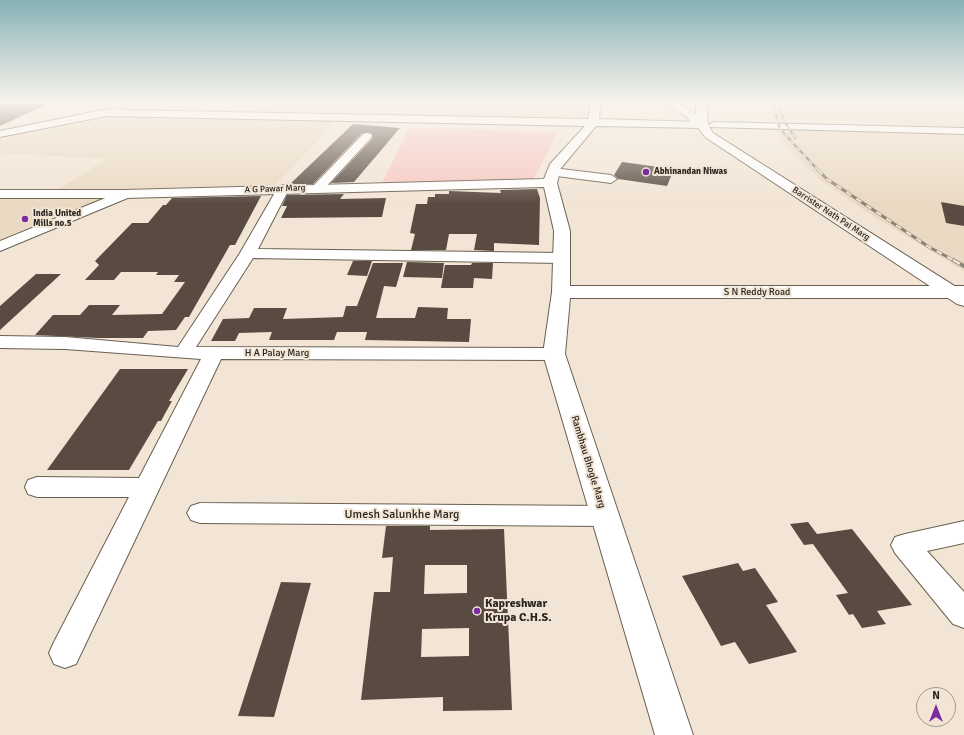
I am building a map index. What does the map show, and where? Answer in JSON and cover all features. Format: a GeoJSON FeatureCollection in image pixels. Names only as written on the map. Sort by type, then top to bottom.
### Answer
{"type":"FeatureCollection","features":[{"type":"Feature","properties":{"kind":"street"},"geometry":{"type":"LineString","coordinates":[[551,177],[584,135]]}},
{"type":"Feature","properties":{"kind":"street","name":"Barrister Nath Pai Marg"},"geometry":{"type":"LineString","coordinates":[[709,135],[961,293]]}},
{"type":"Feature","properties":{"kind":"street"},"geometry":{"type":"LineString","coordinates":[[318,188],[367,136]]}},
{"type":"Feature","properties":{"kind":"street"},"geometry":{"type":"LineString","coordinates":[[551,177],[611,179]]}},
{"type":"Feature","properties":{"kind":"street","name":"A G Pawar Marg"},"geometry":{"type":"LineString","coordinates":[[0,194],[125,194],[318,188],[551,177]]}},
{"type":"Feature","properties":{"kind":"street","name":"Rambhau Bhogle Marg"},"geometry":{"type":"LineString","coordinates":[[551,177],[562,231],[560,258],[561,292],[554,354],[674,735]]}},
{"type":"Feature","properties":{"kind":"street"},"geometry":{"type":"LineString","coordinates":[[183,353],[248,253],[283,189]]}},
{"type":"Feature","properties":{"kind":"street"},"geometry":{"type":"LineString","coordinates":[[0,246],[125,194]]}},
{"type":"Feature","properties":{"kind":"street"},"geometry":{"type":"LineString","coordinates":[[248,253],[560,258]]}},
{"type":"Feature","properties":{"kind":"street","name":"S N Reddy Road"},"geometry":{"type":"LineString","coordinates":[[561,292],[961,293]]}},
{"type":"Feature","properties":{"kind":"street","name":"H A Palay Marg"},"geometry":{"type":"LineString","coordinates":[[0,342],[65,343],[183,353],[554,354]]}},
{"type":"Feature","properties":{"kind":"street"},"geometry":{"type":"LineString","coordinates":[[65,653],[214,353]]}},
{"type":"Feature","properties":{"kind":"street"},"geometry":{"type":"LineString","coordinates":[[37,487],[147,488]]}},
{"type":"Feature","properties":{"kind":"street","name":"Umesh Salunkhe Marg"},"geometry":{"type":"LineString","coordinates":[[200,513],[605,516]]}},
{"type":"Feature","properties":{"kind":"street"},"geometry":{"type":"LineString","coordinates":[[964,532],[905,545],[964,614]]}},
{"type":"Feature","properties":{"kind":"shaded area"},"geometry":{"type":"Polygon","coordinates":[[[20,135],[323,135],[273,187],[55,192],[106,159],[0,153],[0,139],[20,135]]]}},
{"type":"Feature","properties":{"kind":"shaded area"},"geometry":{"type":"Polygon","coordinates":[[[405,135],[556,135],[532,182],[380,187],[405,135]]]}},
{"type":"Feature","properties":{"kind":"shaded area"},"geometry":{"type":"Polygon","coordinates":[[[778,135],[964,135],[964,271],[876,218],[820,180],[779,139],[778,135]]]}},
{"type":"Feature","properties":{"kind":"shaded area","name":"India United Mills no.5"},"geometry":{"type":"Polygon","coordinates":[[[0,199],[102,199],[0,240],[0,199]]]}},
{"type":"Feature","properties":{"kind":"building"},"geometry":{"type":"Polygon","coordinates":[[[341,135],[360,135],[313,184],[290,184],[341,135]]]}},
{"type":"Feature","properties":{"kind":"building"},"geometry":{"type":"Polygon","coordinates":[[[373,135],[394,135],[354,182],[331,183],[372,139],[373,135]]]}},
{"type":"Feature","properties":{"kind":"building","name":"Abhinandan Niwas"},"geometry":{"type":"Polygon","coordinates":[[[622,162],[674,169],[667,186],[618,179],[614,175],[622,162]]]}},
{"type":"Feature","properties":{"kind":"building"},"geometry":{"type":"Polygon","coordinates":[[[537,189],[540,198],[539,245],[494,243],[494,251],[474,250],[477,234],[449,234],[446,250],[411,250],[415,234],[410,233],[416,204],[427,204],[428,197],[435,197],[435,194],[449,194],[449,191],[501,193],[500,190],[537,189]]]}},
{"type":"Feature","properties":{"kind":"building"},"geometry":{"type":"Polygon","coordinates":[[[344,194],[340,199],[386,198],[382,217],[281,218],[287,206],[282,206],[287,195],[344,194]]]}},
{"type":"Feature","properties":{"kind":"building"},"geometry":{"type":"Polygon","coordinates":[[[261,196],[235,245],[230,245],[189,317],[185,317],[176,330],[148,331],[143,338],[98,338],[35,335],[53,315],[80,315],[89,305],[120,305],[112,315],[162,314],[185,282],[174,282],[179,275],[156,275],[158,272],[121,272],[114,280],[85,280],[99,265],[95,261],[132,223],[148,223],[163,205],[166,205],[172,198],[261,196]]]}},
{"type":"Feature","properties":{"kind":"building"},"geometry":{"type":"Polygon","coordinates":[[[941,202],[964,206],[964,226],[946,223],[941,202]]]}},
{"type":"Feature","properties":{"kind":"building"},"geometry":{"type":"Polygon","coordinates":[[[353,261],[372,261],[367,276],[347,275],[353,261]]]}},
{"type":"Feature","properties":{"kind":"building"},"geometry":{"type":"Polygon","coordinates":[[[407,262],[444,263],[442,278],[403,277],[407,262]]]}},
{"type":"Feature","properties":{"kind":"building"},"geometry":{"type":"Polygon","coordinates":[[[373,263],[403,263],[396,287],[384,286],[376,318],[415,318],[418,307],[448,308],[447,319],[471,319],[469,342],[365,340],[367,332],[337,332],[334,340],[269,340],[272,332],[239,333],[235,341],[211,341],[223,319],[249,318],[254,308],[287,308],[283,319],[343,317],[346,306],[357,306],[373,263]]]}},
{"type":"Feature","properties":{"kind":"building"},"geometry":{"type":"Polygon","coordinates":[[[472,263],[493,263],[492,279],[474,278],[473,288],[441,288],[445,265],[471,265],[472,263]]]}},
{"type":"Feature","properties":{"kind":"building"},"geometry":{"type":"Polygon","coordinates":[[[36,274],[61,274],[0,330],[0,306],[36,274]]]}},
{"type":"Feature","properties":{"kind":"building"},"geometry":{"type":"Polygon","coordinates":[[[120,369],[188,369],[169,401],[172,401],[161,421],[158,421],[129,470],[47,470],[120,369]]]}},
{"type":"Feature","properties":{"kind":"building"},"geometry":{"type":"Polygon","coordinates":[[[808,522],[817,534],[852,529],[912,605],[877,611],[886,624],[862,628],[853,614],[849,615],[836,595],[848,593],[813,544],[804,545],[790,524],[808,522]]]}},
{"type":"Feature","properties":{"kind":"building"},"geometry":{"type":"Polygon","coordinates":[[[386,526],[430,526],[430,530],[504,529],[512,710],[443,711],[443,697],[361,700],[374,592],[390,592],[393,557],[382,558],[386,526]],[[425,565],[424,594],[467,593],[467,565],[425,565]],[[469,628],[422,629],[421,657],[469,656],[469,628]]]}},
{"type":"Feature","properties":{"kind":"building"},"geometry":{"type":"Polygon","coordinates":[[[738,563],[743,571],[755,568],[778,602],[766,605],[797,652],[749,664],[735,642],[721,646],[682,576],[738,563]]]}},
{"type":"Feature","properties":{"kind":"building"},"geometry":{"type":"Polygon","coordinates":[[[281,582],[311,583],[274,717],[238,716],[281,582]]]}},
{"type":"Feature","properties":{"kind":"railway"},"geometry":{"type":"LineString","coordinates":[[786,135],[819,171]]}},
{"type":"Feature","properties":{"kind":"railway"},"geometry":{"type":"LineString","coordinates":[[819,171],[827,179],[929,247],[955,261]]}},
{"type":"Feature","properties":{"kind":"railway"},"geometry":{"type":"LineString","coordinates":[[953,260],[964,266]]}},
{"type":"Feature","properties":{"kind":"place","name":"Abhinandan Niwas"},"geometry":{"type":"Point","coordinates":[646,172]}},
{"type":"Feature","properties":{"kind":"place","name":"India United Mills no.5"},"geometry":{"type":"Point","coordinates":[25,219]}},
{"type":"Feature","properties":{"kind":"place","name":"Kapreshwar Krupa C.H.S."},"geometry":{"type":"Point","coordinates":[477,611]}}]}
